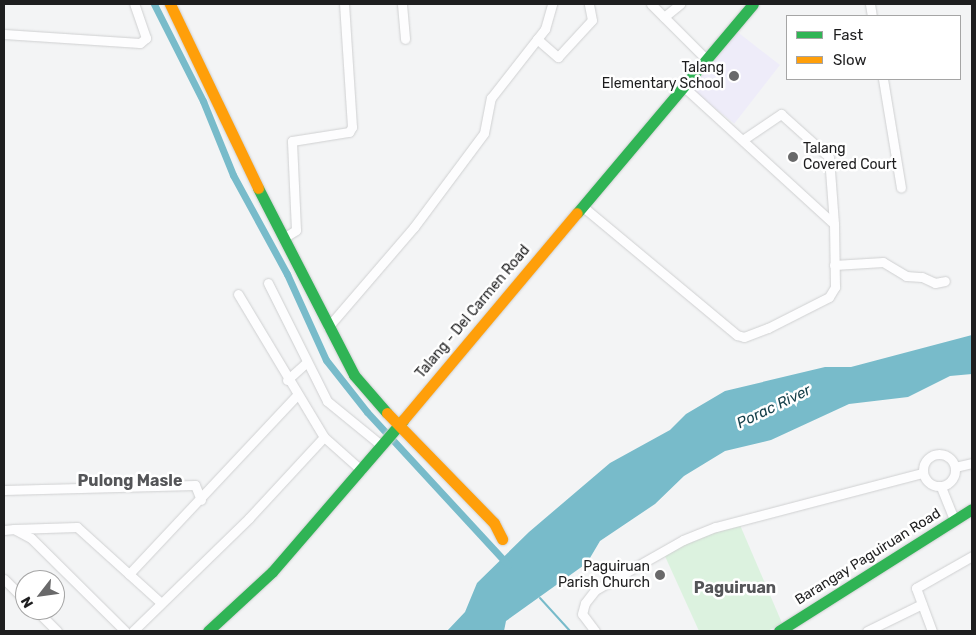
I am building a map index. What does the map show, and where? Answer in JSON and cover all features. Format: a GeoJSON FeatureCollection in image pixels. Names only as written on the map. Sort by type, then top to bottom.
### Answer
{"type":"FeatureCollection","features":[{"type":"Feature","properties":{"kind":"street"},"geometry":{"type":"LineString","coordinates":[[4,34],[140,43],[146,38],[134,4]]}},
{"type":"Feature","properties":{"kind":"street"},"geometry":{"type":"LineString","coordinates":[[170,4],[328,327],[354,375],[396,426],[494,523],[502,539]]}},
{"type":"Feature","properties":{"kind":"street"},"geometry":{"type":"LineString","coordinates":[[285,237],[296,230],[292,141],[349,132],[352,127],[344,4]]}},
{"type":"Feature","properties":{"kind":"street"},"geometry":{"type":"LineString","coordinates":[[402,4],[405,39]]}},
{"type":"Feature","properties":{"kind":"street"},"geometry":{"type":"LineString","coordinates":[[328,327],[414,228],[484,133],[491,98],[545,29],[552,4]]}},
{"type":"Feature","properties":{"kind":"street"},"geometry":{"type":"LineString","coordinates":[[536,39],[558,57],[592,20],[589,4]]}},
{"type":"Feature","properties":{"kind":"street"},"geometry":{"type":"LineString","coordinates":[[651,4],[706,59]]}},
{"type":"Feature","properties":{"kind":"street"},"geometry":{"type":"LineString","coordinates":[[664,17],[680,4]]}},
{"type":"Feature","properties":{"kind":"street","name":"Talang - Del Carmen Road"},"geometry":{"type":"LineString","coordinates":[[208,631],[272,572],[362,470],[396,426],[753,4]]}},
{"type":"Feature","properties":{"kind":"street"},"geometry":{"type":"LineString","coordinates":[[882,80],[901,188]]}},
{"type":"Feature","properties":{"kind":"street"},"geometry":{"type":"LineString","coordinates":[[684,86],[744,139],[834,224]]}},
{"type":"Feature","properties":{"kind":"street"},"geometry":{"type":"LineString","coordinates":[[582,206],[737,335],[744,337],[768,328],[829,297],[835,287],[834,224],[829,157],[781,114],[744,139]]}},
{"type":"Feature","properties":{"kind":"street"},"geometry":{"type":"LineString","coordinates":[[834,265],[883,262],[906,276],[922,277],[935,283],[945,281]]}},
{"type":"Feature","properties":{"kind":"street"},"geometry":{"type":"LineString","coordinates":[[268,283],[306,363],[327,401],[383,442]]}},
{"type":"Feature","properties":{"kind":"street"},"geometry":{"type":"LineString","coordinates":[[238,294],[287,380],[324,436],[362,470]]}},
{"type":"Feature","properties":{"kind":"street"},"geometry":{"type":"LineString","coordinates":[[287,380],[306,363]]}},
{"type":"Feature","properties":{"kind":"street"},"geometry":{"type":"LineString","coordinates":[[130,574],[202,500],[297,395]]}},
{"type":"Feature","properties":{"kind":"street"},"geometry":{"type":"LineString","coordinates":[[134,631],[249,518],[324,436]]}},
{"type":"Feature","properties":{"kind":"street"},"geometry":{"type":"LineString","coordinates":[[935,454],[948,456],[955,466],[952,480],[941,487],[929,484],[922,473],[924,461],[935,454]]}},
{"type":"Feature","properties":{"kind":"street"},"geometry":{"type":"LineString","coordinates":[[955,466],[972,463]]}},
{"type":"Feature","properties":{"kind":"street"},"geometry":{"type":"LineString","coordinates":[[595,631],[582,614],[585,603],[595,590],[683,540],[716,527],[922,473]]}},
{"type":"Feature","properties":{"kind":"street"},"geometry":{"type":"LineString","coordinates":[[4,490],[195,485],[202,500]]}},
{"type":"Feature","properties":{"kind":"street"},"geometry":{"type":"LineString","coordinates":[[941,487],[954,520]]}},
{"type":"Feature","properties":{"kind":"street","name":"Barangay Paguiruan Road"},"geometry":{"type":"LineString","coordinates":[[779,631],[972,509]]}},
{"type":"Feature","properties":{"kind":"street"},"geometry":{"type":"LineString","coordinates":[[4,530],[77,527],[161,603]]}},
{"type":"Feature","properties":{"kind":"street"},"geometry":{"type":"LineString","coordinates":[[14,529],[31,538],[125,631]]}},
{"type":"Feature","properties":{"kind":"street"},"geometry":{"type":"LineString","coordinates":[[932,631],[916,588],[972,556]]}},
{"type":"Feature","properties":{"kind":"street"},"geometry":{"type":"LineString","coordinates":[[4,579],[15,590]]}},
{"type":"Feature","properties":{"kind":"street"},"geometry":{"type":"LineString","coordinates":[[867,631],[922,604]]}},
{"type":"Feature","properties":{"kind":"street"},"geometry":{"type":"LineString","coordinates":[[46,620],[57,631]]}},
{"type":"Feature","properties":{"kind":"shaded area","name":"Talang Elementary School"},"geometry":{"type":"Polygon","coordinates":[[[735,30],[780,65],[734,123],[689,88],[735,30]]]}},
{"type":"Feature","properties":{"kind":"green space"},"geometry":{"type":"Polygon","coordinates":[[[740,525],[782,623],[768,631],[699,631],[664,554],[685,542],[740,525]]]}},
{"type":"Feature","properties":{"kind":"water","name":"Porac River"},"geometry":{"type":"Polygon","coordinates":[[[972,335],[972,374],[950,376],[908,397],[849,404],[771,440],[725,451],[684,476],[655,504],[600,541],[587,563],[506,621],[504,631],[447,631],[465,612],[477,583],[529,532],[610,463],[670,430],[686,414],[725,391],[825,367],[851,367],[972,335]]]}},
{"type":"Feature","properties":{"kind":"waterway"},"geometry":{"type":"LineString","coordinates":[[154,4],[203,101],[233,175],[287,274],[326,360],[367,412],[508,565]]}},
{"type":"Feature","properties":{"kind":"waterway"},"geometry":{"type":"LineString","coordinates":[[540,598],[570,631]]}},
{"type":"Feature","properties":{"kind":"traffic: fast"},"geometry":{"type":"LineString","coordinates":[[577,213],[753,4]]}},
{"type":"Feature","properties":{"kind":"traffic: fast"},"geometry":{"type":"LineString","coordinates":[[258,188],[354,375],[387,413]]}},
{"type":"Feature","properties":{"kind":"traffic: fast"},"geometry":{"type":"LineString","coordinates":[[208,631],[272,572],[403,420]]}},
{"type":"Feature","properties":{"kind":"traffic: fast"},"geometry":{"type":"LineString","coordinates":[[779,631],[972,509]]}},
{"type":"Feature","properties":{"kind":"traffic: slow"},"geometry":{"type":"LineString","coordinates":[[170,4],[258,188]]}},
{"type":"Feature","properties":{"kind":"traffic: slow"},"geometry":{"type":"LineString","coordinates":[[403,420],[577,213]]}},
{"type":"Feature","properties":{"kind":"traffic: slow"},"geometry":{"type":"LineString","coordinates":[[387,413],[494,523],[502,539]]}},
{"type":"Feature","properties":{"kind":"place","name":"Talang Elementary School"},"geometry":{"type":"Point","coordinates":[734,76]}},
{"type":"Feature","properties":{"kind":"place","name":"Talang Covered Court"},"geometry":{"type":"Point","coordinates":[793,157]}},
{"type":"Feature","properties":{"kind":"place","name":"Paguiruan Parish Church"},"geometry":{"type":"Point","coordinates":[660,575]}},
{"type":"Feature","properties":{"kind":"district","name":"Pulong Masle"},"geometry":{"type":"Point","coordinates":[130,481]}},
{"type":"Feature","properties":{"kind":"district","name":"Paguiruan"},"geometry":{"type":"Point","coordinates":[735,588]}}]}
